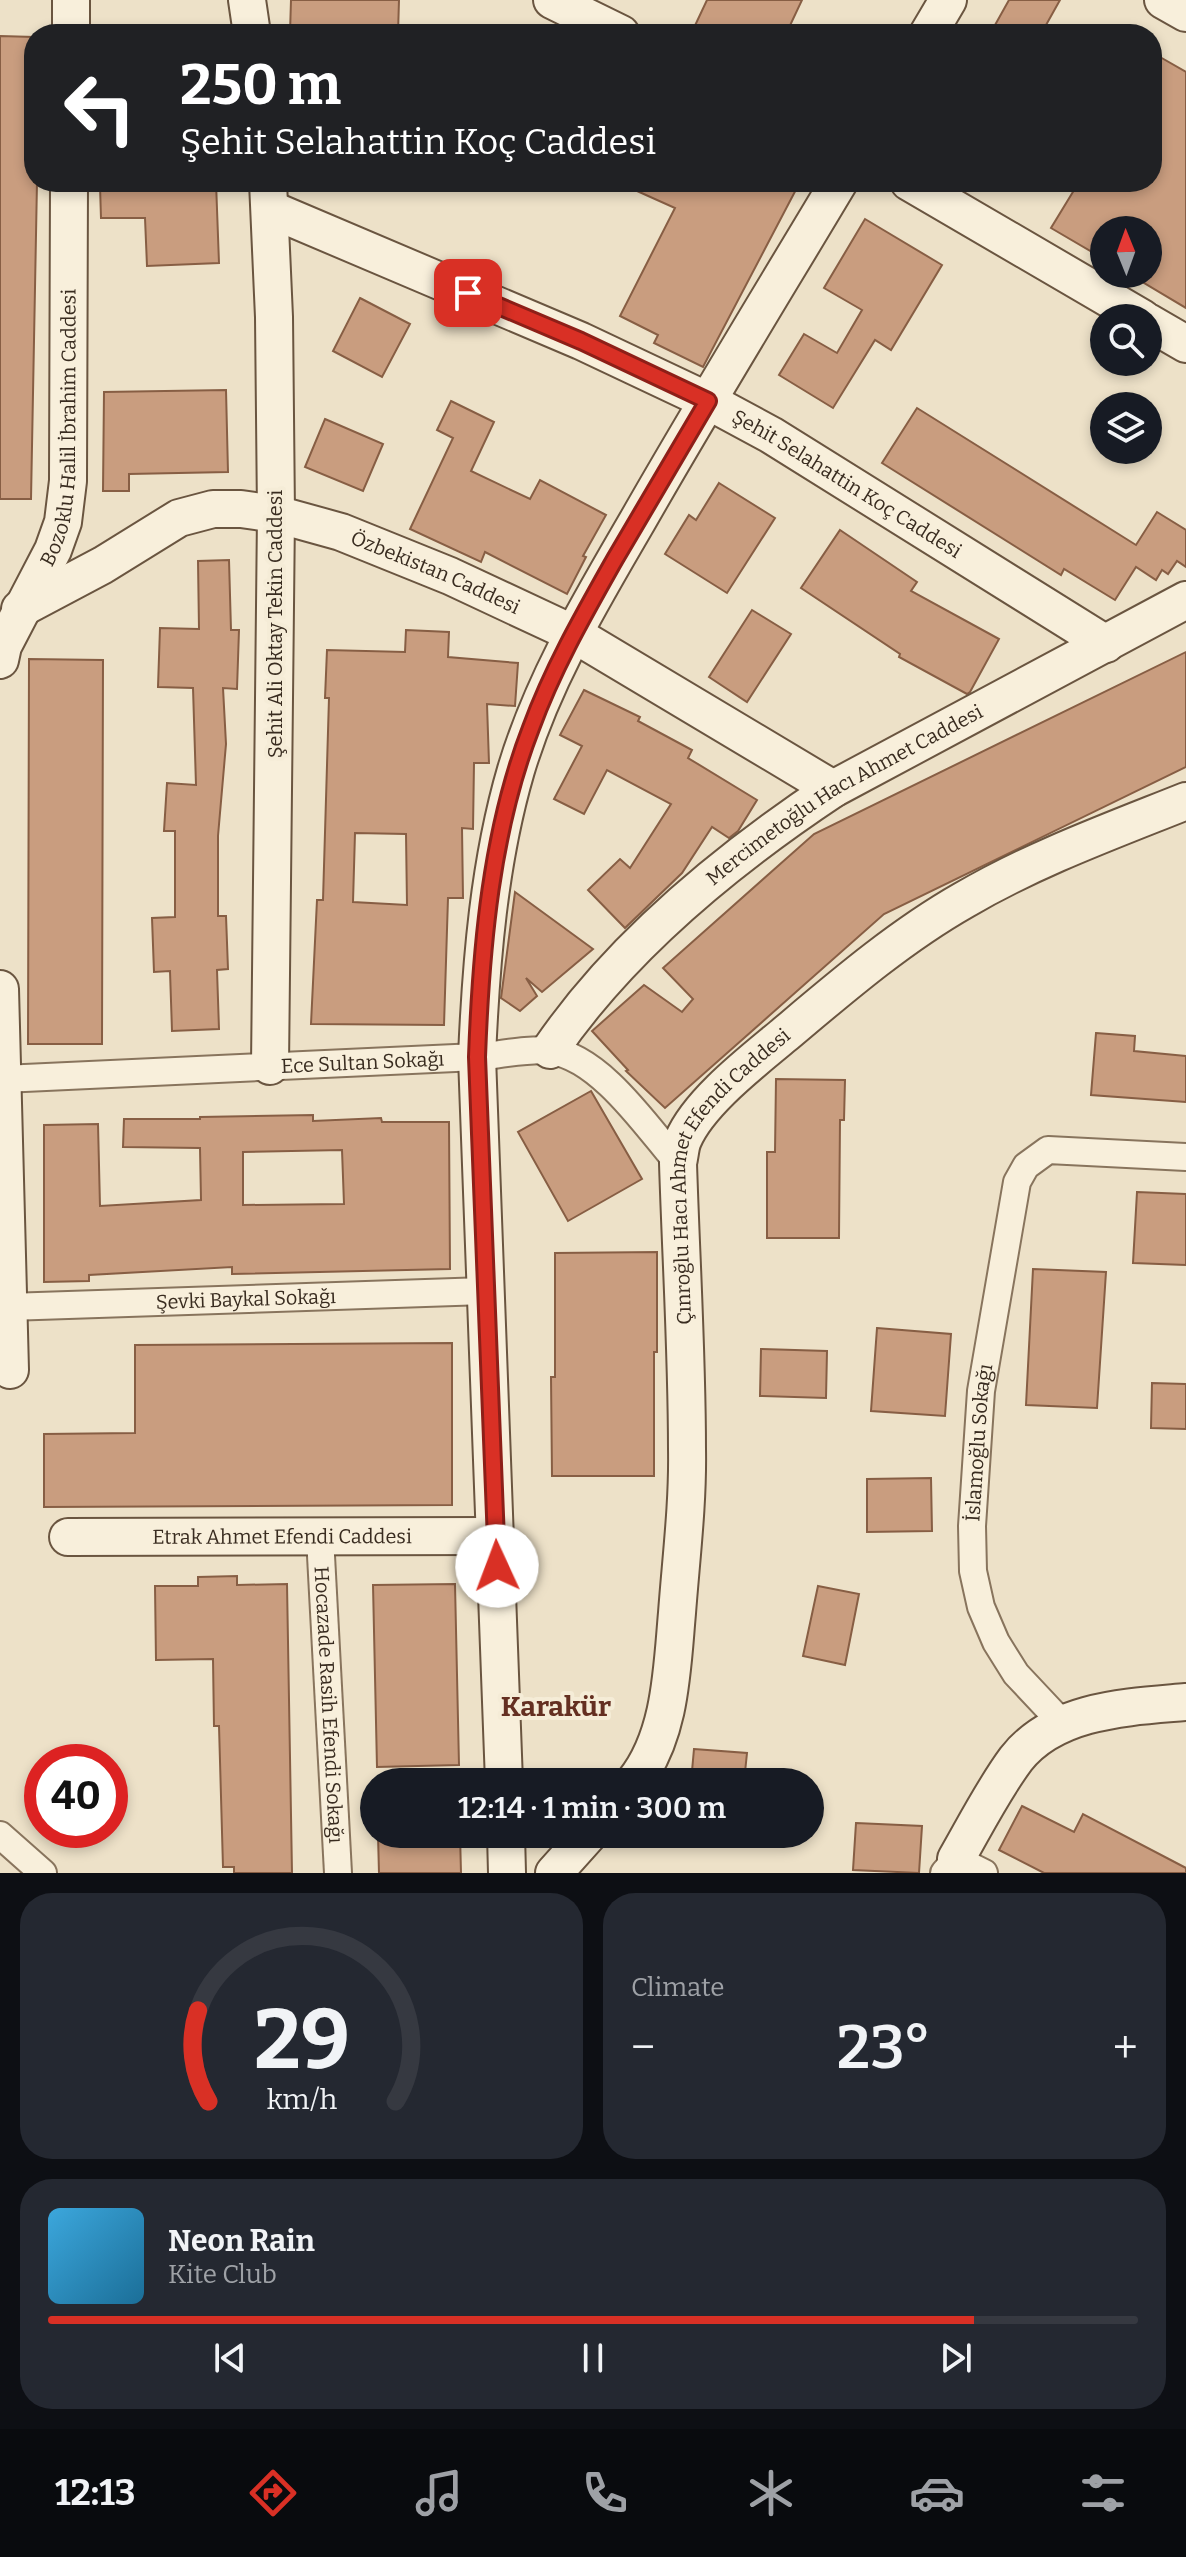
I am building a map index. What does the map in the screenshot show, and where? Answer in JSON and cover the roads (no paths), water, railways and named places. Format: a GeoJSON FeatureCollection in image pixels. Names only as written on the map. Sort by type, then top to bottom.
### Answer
{"type":"FeatureCollection","features":[{"type":"Feature","properties":{"kind":"street"},"geometry":{"type":"LineString","coordinates":[[71,0],[71,24]]}},
{"type":"Feature","properties":{"kind":"street"},"geometry":{"type":"LineString","coordinates":[[247,0],[251,24]]}},
{"type":"Feature","properties":{"kind":"street"},"geometry":{"type":"LineString","coordinates":[[552,0],[601,24]]}},
{"type":"Feature","properties":{"kind":"street"},"geometry":{"type":"LineString","coordinates":[[934,24],[948,0]]}},
{"type":"Feature","properties":{"kind":"street"},"geometry":{"type":"LineString","coordinates":[[1163,0],[1186,13]]}},
{"type":"Feature","properties":{"kind":"street","name":"Bozoklu Halil İbrahim Caddesi"},"geometry":{"type":"LineString","coordinates":[[0,660],[10,616],[53,550],[63,522],[68,481],[69,192]]}},
{"type":"Feature","properties":{"kind":"street"},"geometry":{"type":"LineString","coordinates":[[503,1768],[477,1057],[480,990],[491,893],[505,816],[530,728],[572,633],[833,192]]}},
{"type":"Feature","properties":{"kind":"street"},"geometry":{"type":"LineString","coordinates":[[926,192],[1118,304]]}},
{"type":"Feature","properties":{"kind":"street","name":"Şehit Selahattin Koç Caddesi"},"geometry":{"type":"LineString","coordinates":[[269,196],[708,401],[771,435],[1106,644]]}},
{"type":"Feature","properties":{"kind":"street","name":"Şehit Ali Oktay Tekin Caddesi"},"geometry":{"type":"LineString","coordinates":[[269,196],[276,514],[270,1066]]}},
{"type":"Feature","properties":{"kind":"street"},"geometry":{"type":"LineString","coordinates":[[1162,330],[1186,344]]}},
{"type":"Feature","properties":{"kind":"street","name":"Özbekistan Caddesi"},"geometry":{"type":"LineString","coordinates":[[10,616],[103,565],[179,518],[213,509],[276,514],[341,532],[450,576],[572,633],[833,789]]}},
{"type":"Feature","properties":{"kind":"street","name":"Mercimetoğlu Hacı Ahmet Caddesi"},"geometry":{"type":"LineString","coordinates":[[550,1050],[599,984],[636,948],[738,858],[833,789],[1186,600]]}},
{"type":"Feature","properties":{"kind":"street","name":"Çınroğlu Hacı Ahmet Efendi Caddesi"},"geometry":{"type":"LineString","coordinates":[[642,1768],[662,1725],[670,1684],[684,1521],[687,1451],[678,1163],[684,1139],[710,1102],[740,1072],[856,974],[891,949],[977,893],[1073,845],[1186,801]]}},
{"type":"Feature","properties":{"kind":"street"},"geometry":{"type":"LineString","coordinates":[[0,989],[10,1370]]}},
{"type":"Feature","properties":{"kind":"street","name":"Ece Sultan Sokağı"},"geometry":{"type":"LineString","coordinates":[[3,1079],[477,1057],[550,1050],[579,1059],[608,1082],[678,1163]]}},
{"type":"Feature","properties":{"kind":"street","name":"İslamoğlu Sokağı"},"geometry":{"type":"LineString","coordinates":[[1063,1724],[1016,1674],[996,1642],[981,1607],[973,1571],[972,1526],[981,1391],[1017,1182],[1026,1166],[1048,1150],[1186,1157]]}},
{"type":"Feature","properties":{"kind":"street","name":"Şevki Baykal Sokağı"},"geometry":{"type":"LineString","coordinates":[[8,1307],[485,1291]]}},
{"type":"Feature","properties":{"kind":"street","name":"Etrak Ahmet Efendi Caddesi"},"geometry":{"type":"LineString","coordinates":[[68,1537],[495,1536]]}},
{"type":"Feature","properties":{"kind":"street","name":"Hocazade Rasih Efendi Sokağı"},"geometry":{"type":"LineString","coordinates":[[320,1537],[338,1873]]}},
{"type":"Feature","properties":{"kind":"street"},"geometry":{"type":"LineString","coordinates":[[961,1868],[1017,1758],[1039,1739],[1063,1724],[1102,1712],[1186,1702]]}},
{"type":"Feature","properties":{"kind":"street"},"geometry":{"type":"LineString","coordinates":[[0,1835],[43,1873]]}},
{"type":"Feature","properties":{"kind":"street"},"geometry":{"type":"LineString","coordinates":[[506,1848],[507,1873]]}},
{"type":"Feature","properties":{"kind":"street"},"geometry":{"type":"LineString","coordinates":[[554,1873],[576,1848]]}},
{"type":"Feature","properties":{"kind":"district","name":"Karakür"},"geometry":{"type":"Point","coordinates":[556,1706]}}]}
